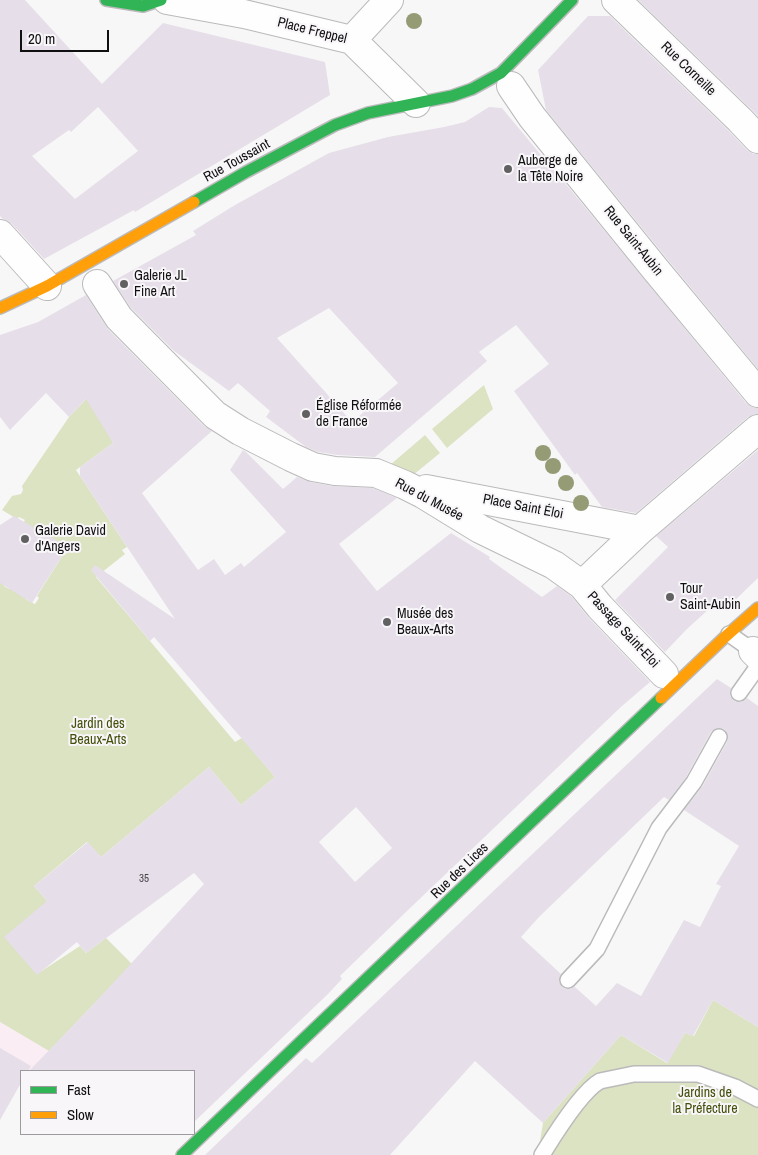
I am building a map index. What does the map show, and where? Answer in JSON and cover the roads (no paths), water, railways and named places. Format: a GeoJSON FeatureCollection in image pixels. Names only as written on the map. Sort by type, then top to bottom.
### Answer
{"type":"FeatureCollection","features":[{"type":"Feature","properties":{"kind":"street"},"geometry":{"type":"LineString","coordinates":[[106,0],[143,6],[161,0]]}},
{"type":"Feature","properties":{"kind":"street","name":"Place Freppel"},"geometry":{"type":"LineString","coordinates":[[168,0],[236,7],[352,40],[416,103]]}},
{"type":"Feature","properties":{"kind":"street"},"geometry":{"type":"LineString","coordinates":[[352,40],[389,0]]}},
{"type":"Feature","properties":{"kind":"street","name":"Rue Toussaint"},"geometry":{"type":"LineString","coordinates":[[0,308],[47,286],[246,172],[335,125],[368,114],[452,96],[506,79],[572,0]]}},
{"type":"Feature","properties":{"kind":"street","name":"Rue Corneille"},"geometry":{"type":"LineString","coordinates":[[616,0],[758,139]]}},
{"type":"Feature","properties":{"kind":"street","name":"Rue Saint-Aubin"},"geometry":{"type":"LineString","coordinates":[[506,79],[532,117],[758,393]]}},
{"type":"Feature","properties":{"kind":"street"},"geometry":{"type":"LineString","coordinates":[[0,234],[47,286]]}},
{"type":"Feature","properties":{"kind":"street","name":"Rue du Musée"},"geometry":{"type":"LineString","coordinates":[[97,284],[119,318],[215,415],[291,458],[313,467],[335,471],[376,473],[405,485],[480,528],[554,565],[582,585]]}},
{"type":"Feature","properties":{"kind":"street"},"geometry":{"type":"LineString","coordinates":[[582,585],[640,530],[758,429]]}},
{"type":"Feature","properties":{"kind":"street","name":"Place Saint Éloi"},"geometry":{"type":"LineString","coordinates":[[405,485],[640,530]]}},
{"type":"Feature","properties":{"kind":"street","name":"Passage Saint-Eloi"},"geometry":{"type":"LineString","coordinates":[[582,585],[600,608],[664,674]]}},
{"type":"Feature","properties":{"kind":"street","name":"Rue des Lices"},"geometry":{"type":"LineString","coordinates":[[182,1155],[758,608]]}},
{"type":"Feature","properties":{"kind":"lane"},"geometry":{"type":"LineString","coordinates":[[729,634],[757,656],[758,665],[739,693]]}},
{"type":"Feature","properties":{"kind":"lane"},"geometry":{"type":"LineString","coordinates":[[568,980],[597,948],[659,828],[694,782],[719,737]]}},
{"type":"Feature","properties":{"kind":"lane"},"geometry":{"type":"LineString","coordinates":[[542,1155],[579,1101],[600,1081],[634,1074],[698,1074],[735,1087],[758,1099]]}},
{"type":"Feature","properties":{"kind":"place","name":"Auberge de la Tête Noire"},"geometry":{"type":"Point","coordinates":[508,169]}},
{"type":"Feature","properties":{"kind":"place","name":"Galerie JL Fine Art"},"geometry":{"type":"Point","coordinates":[124,284]}},
{"type":"Feature","properties":{"kind":"place","name":"Église Réformée de France"},"geometry":{"type":"Point","coordinates":[306,414]}},
{"type":"Feature","properties":{"kind":"place","name":"Galerie David d'Angers"},"geometry":{"type":"Point","coordinates":[25,539]}},
{"type":"Feature","properties":{"kind":"place","name":"Tour Saint-Aubin"},"geometry":{"type":"Point","coordinates":[670,597]}},
{"type":"Feature","properties":{"kind":"place","name":"Musée des Beaux-Arts"},"geometry":{"type":"Point","coordinates":[387,622]}},
{"type":"Feature","properties":{"kind":"park label","name":"Jardin des Beaux-Arts"},"geometry":{"type":"Point","coordinates":[98,732]}},
{"type":"Feature","properties":{"kind":"park label","name":"Jardins de la Préfecture"},"geometry":{"type":"Point","coordinates":[705,1102]}}]}
